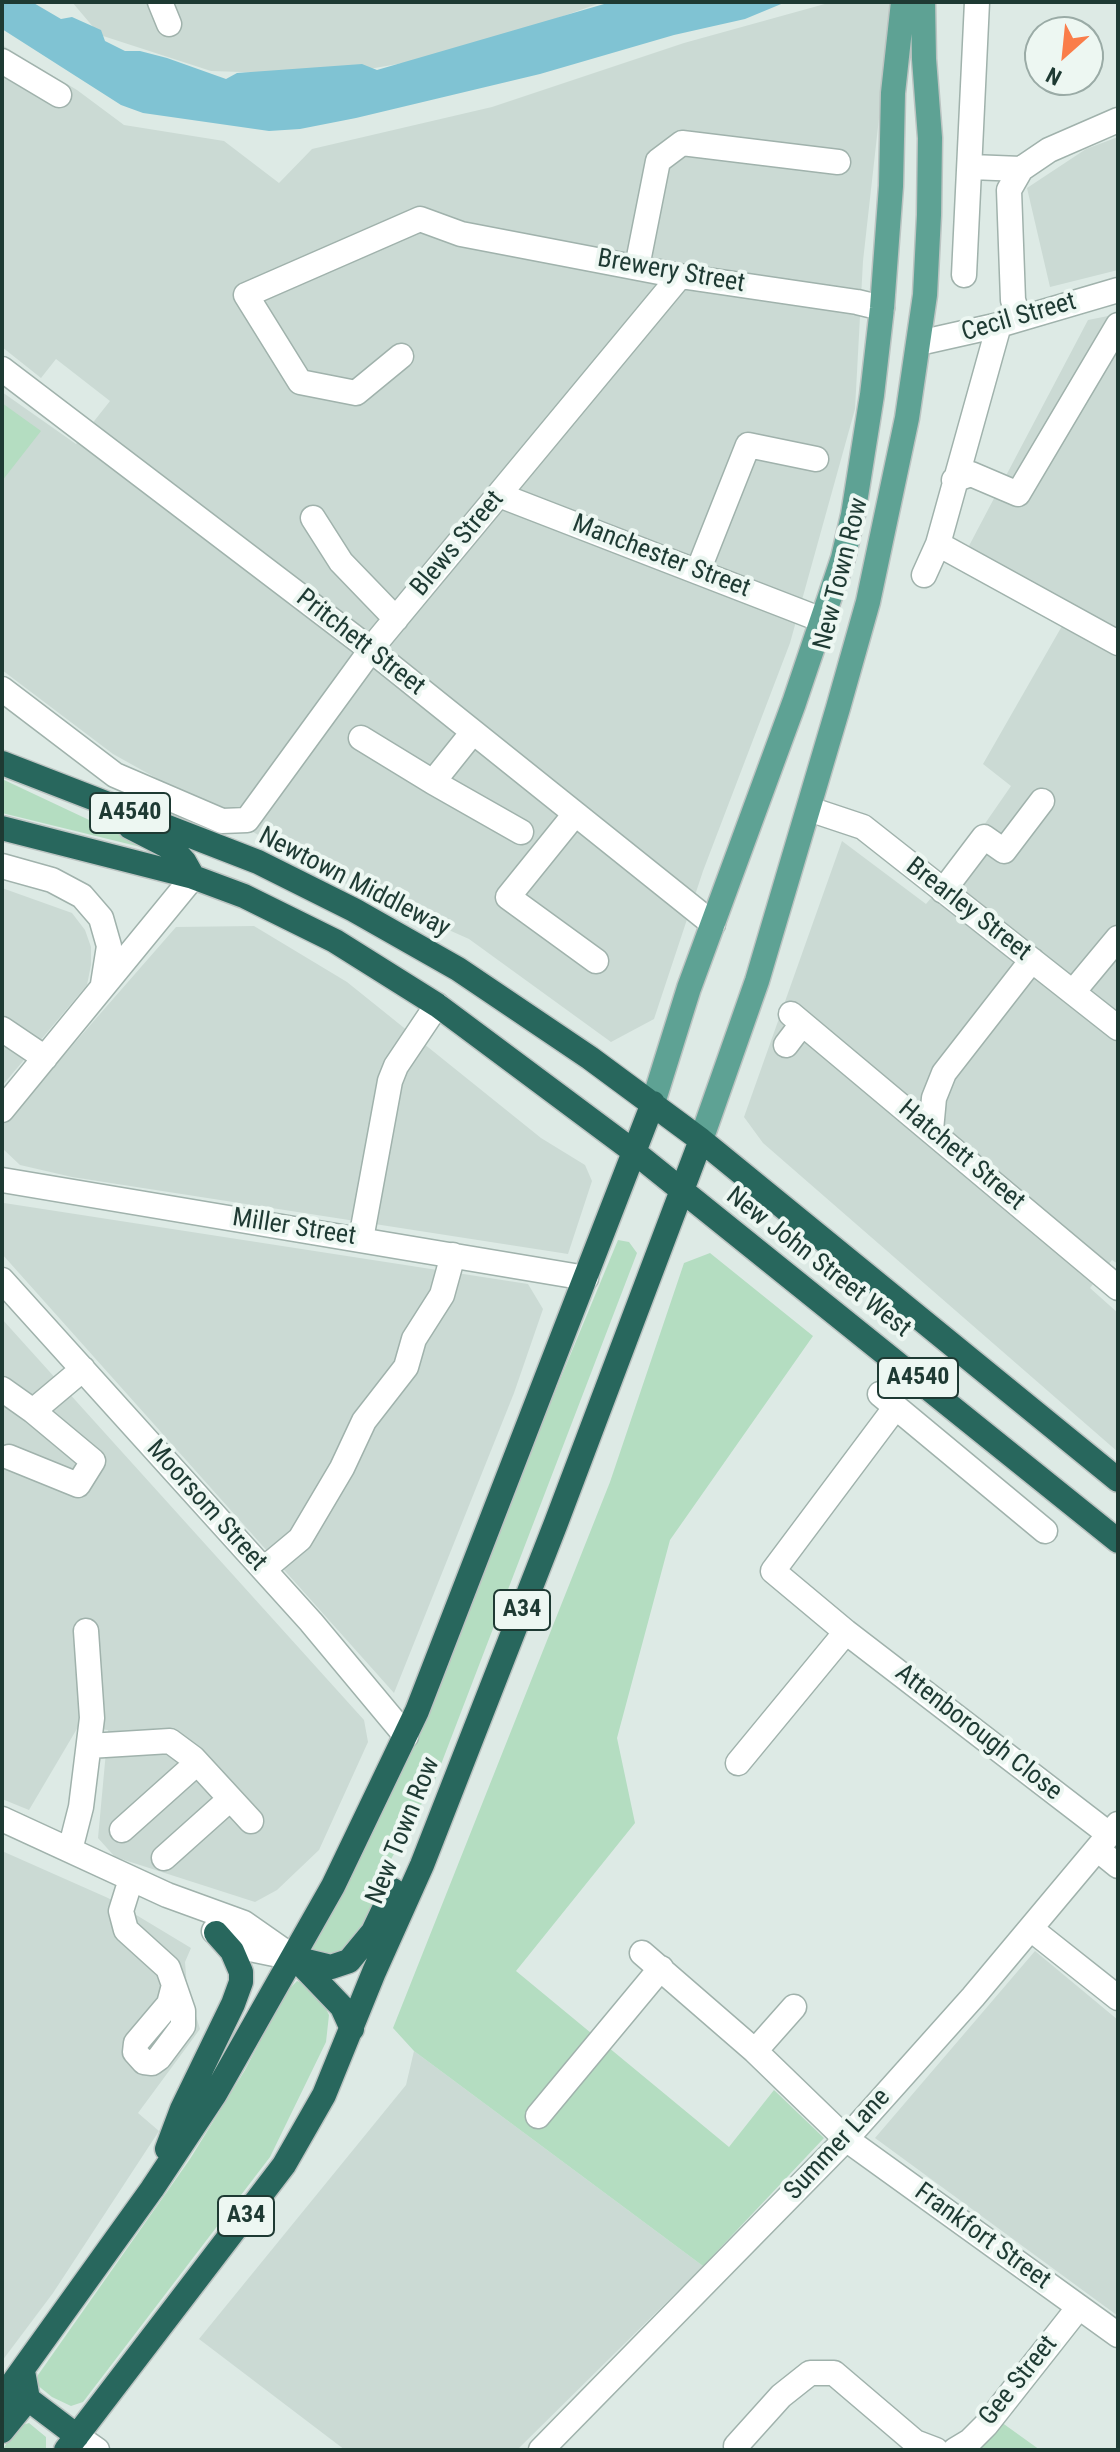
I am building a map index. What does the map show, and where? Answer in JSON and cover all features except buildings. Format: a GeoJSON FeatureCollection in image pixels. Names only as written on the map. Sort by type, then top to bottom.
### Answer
{"type":"FeatureCollection","features":[{"type":"Feature","properties":{"kind":"highway","name":"Newtown Middleway"},"geometry":{"type":"LineString","coordinates":[[2,763],[258,862],[354,910],[458,969],[653,1103]]}},
{"type":"Feature","properties":{"kind":"highway"},"geometry":{"type":"LineString","coordinates":[[29,774],[173,849],[193,877]]}},
{"type":"Feature","properties":{"kind":"highway","name":"A4540"},"geometry":{"type":"LineString","coordinates":[[2,828],[193,877],[244,896],[335,941],[437,1005],[633,1151]]}},
{"type":"Feature","properties":{"kind":"highway","name":"New John Street West"},"geometry":{"type":"LineString","coordinates":[[653,1103],[1118,1480]]}},
{"type":"Feature","properties":{"kind":"highway","name":"A34"},"geometry":{"type":"LineString","coordinates":[[633,1151],[653,1103]]}},
{"type":"Feature","properties":{"kind":"highway","name":"A34"},"geometry":{"type":"LineString","coordinates":[[683,1193],[701,1140]]}},
{"type":"Feature","properties":{"kind":"highway","name":"New John Street West"},"geometry":{"type":"LineString","coordinates":[[633,1151],[1118,1541]]}},
{"type":"Feature","properties":{"kind":"highway","name":"New Town Row"},"geometry":{"type":"LineString","coordinates":[[23,2371],[215,2094],[333,1886],[406,1736],[633,1151]]}},
{"type":"Feature","properties":{"kind":"highway","name":"New Town Row"},"geometry":{"type":"LineString","coordinates":[[72,2443],[284,2165],[324,2095],[454,1783],[683,1193]]}},
{"type":"Feature","properties":{"kind":"highway"},"geometry":{"type":"LineString","coordinates":[[294,1958],[331,1967],[349,1961],[373,1932],[415,1842],[454,1783]]}},
{"type":"Feature","properties":{"kind":"highway"},"geometry":{"type":"LineString","coordinates":[[152,2189],[182,2109],[241,1982],[241,1972],[232,1951],[216,1933]]}},
{"type":"Feature","properties":{"kind":"highway"},"geometry":{"type":"LineString","coordinates":[[294,1958],[342,2007],[352,2029]]}},
{"type":"Feature","properties":{"kind":"highway"},"geometry":{"type":"LineString","coordinates":[[23,2371],[28,2399],[72,2443]]}},
{"type":"Feature","properties":{"kind":"highway","name":"A34"},"geometry":{"type":"LineString","coordinates":[[2,2398],[23,2371]]}},
{"type":"Feature","properties":{"kind":"highway"},"geometry":{"type":"LineString","coordinates":[[2,2431],[28,2399]]}},
{"type":"Feature","properties":{"kind":"main road","name":"New Town Row"},"geometry":{"type":"LineString","coordinates":[[653,1103],[681,1013],[822,620],[843,558],[853,515],[872,395],[882,302],[891,186],[893,93],[903,2]]}},
{"type":"Feature","properties":{"kind":"main road","name":"New Town Row"},"geometry":{"type":"LineString","coordinates":[[701,1140],[757,981],[809,809],[868,602],[907,418],[930,340],[925,295],[930,153],[923,2]]}},
{"type":"Feature","properties":{"kind":"main road"},"geometry":{"type":"LineString","coordinates":[[822,620],[835,622],[886,516]]}},
{"type":"Feature","properties":{"kind":"street"},"geometry":{"type":"LineString","coordinates":[[964,275],[977,2]]}},
{"type":"Feature","properties":{"kind":"street"},"geometry":{"type":"LineString","coordinates":[[2,61],[59,95]]}},
{"type":"Feature","properties":{"kind":"street"},"geometry":{"type":"LineString","coordinates":[[924,575],[938,544],[954,480],[1009,322],[1013,300],[1009,190],[1021,169],[1049,150],[1118,120]]}},
{"type":"Feature","properties":{"kind":"street"},"geometry":{"type":"LineString","coordinates":[[637,267],[658,161],[682,143],[838,162]]}},
{"type":"Feature","properties":{"kind":"street"},"geometry":{"type":"LineString","coordinates":[[971,167],[1021,169]]}},
{"type":"Feature","properties":{"kind":"street","name":"Brewery Street"},"geometry":{"type":"LineString","coordinates":[[401,356],[356,393],[300,382],[246,295],[420,219],[461,234],[680,276],[857,302],[882,302]]}},
{"type":"Feature","properties":{"kind":"street","name":"Blews Street"},"geometry":{"type":"LineString","coordinates":[[2,689],[115,775],[222,821],[247,820],[371,650],[680,276]]}},
{"type":"Feature","properties":{"kind":"street","name":"Cecil Street"},"geometry":{"type":"LineString","coordinates":[[930,340],[1009,322],[1118,290]]}},
{"type":"Feature","properties":{"kind":"street"},"geometry":{"type":"LineString","coordinates":[[954,480],[971,474],[1018,494],[1118,325]]}},
{"type":"Feature","properties":{"kind":"street","name":"Pritchett Street"},"geometry":{"type":"LineString","coordinates":[[2,369],[371,650],[713,924]]}},
{"type":"Feature","properties":{"kind":"street"},"geometry":{"type":"LineString","coordinates":[[698,571],[748,445],[816,459]]}},
{"type":"Feature","properties":{"kind":"street","name":"Manchester Street"},"geometry":{"type":"LineString","coordinates":[[499,495],[822,620]]}},
{"type":"Feature","properties":{"kind":"street"},"geometry":{"type":"LineString","coordinates":[[313,518],[341,562],[382,608],[396,619]]}},
{"type":"Feature","properties":{"kind":"street"},"geometry":{"type":"LineString","coordinates":[[938,544],[1118,643]]}},
{"type":"Feature","properties":{"kind":"street"},"geometry":{"type":"LineString","coordinates":[[433,782],[473,732]]}},
{"type":"Feature","properties":{"kind":"street"},"geometry":{"type":"LineString","coordinates":[[361,738],[521,832]]}},
{"type":"Feature","properties":{"kind":"street"},"geometry":{"type":"LineString","coordinates":[[943,891],[984,837],[1004,851],[1042,801]]}},
{"type":"Feature","properties":{"kind":"street","name":"Brearley Street"},"geometry":{"type":"LineString","coordinates":[[809,809],[863,827],[1118,1028]]}},
{"type":"Feature","properties":{"kind":"street"},"geometry":{"type":"LineString","coordinates":[[575,814],[508,897],[596,961]]}},
{"type":"Feature","properties":{"kind":"street"},"geometry":{"type":"LineString","coordinates":[[2,866],[52,880],[82,896],[101,918],[109,946],[102,987]]}},
{"type":"Feature","properties":{"kind":"street"},"geometry":{"type":"LineString","coordinates":[[2,1110],[193,877]]}},
{"type":"Feature","properties":{"kind":"street"},"geometry":{"type":"LineString","coordinates":[[1073,992],[1118,938]]}},
{"type":"Feature","properties":{"kind":"street"},"geometry":{"type":"LineString","coordinates":[[931,1130],[934,1098],[944,1073],[1032,960]]}},
{"type":"Feature","properties":{"kind":"street"},"geometry":{"type":"LineString","coordinates":[[361,1239],[387,1094],[396,1066],[437,1005]]}},
{"type":"Feature","properties":{"kind":"street","name":"Hatchett Street"},"geometry":{"type":"LineString","coordinates":[[786,1045],[797,1019],[1118,1288]]}},
{"type":"Feature","properties":{"kind":"street"},"geometry":{"type":"LineString","coordinates":[[2,1029],[45,1058]]}},
{"type":"Feature","properties":{"kind":"street","name":"Miller Street"},"geometry":{"type":"LineString","coordinates":[[2,1180],[586,1278]]}},
{"type":"Feature","properties":{"kind":"street"},"geometry":{"type":"LineString","coordinates":[[264,1569],[300,1539],[342,1468],[364,1421],[406,1367],[414,1339],[442,1295],[453,1255]]}},
{"type":"Feature","properties":{"kind":"street","name":"Moorsom Street"},"geometry":{"type":"LineString","coordinates":[[2,1280],[311,1622],[406,1736]]}},
{"type":"Feature","properties":{"kind":"street"},"geometry":{"type":"LineString","coordinates":[[33,1411],[83,1369]]}},
{"type":"Feature","properties":{"kind":"street"},"geometry":{"type":"LineString","coordinates":[[2,1389],[93,1461],[78,1485],[9,1457]]}},
{"type":"Feature","properties":{"kind":"street","name":"Attenborough Close"},"geometry":{"type":"LineString","coordinates":[[1045,1531],[888,1401],[773,1571],[846,1632],[1108,1836],[1118,1866]]}},
{"type":"Feature","properties":{"kind":"street"},"geometry":{"type":"LineString","coordinates":[[70,1850],[81,1807],[92,1718],[86,1631]]}},
{"type":"Feature","properties":{"kind":"street"},"geometry":{"type":"LineString","coordinates":[[738,1763],[846,1632]]}},
{"type":"Feature","properties":{"kind":"street"},"geometry":{"type":"LineString","coordinates":[[89,1746],[170,1741],[197,1763],[251,1821]]}},
{"type":"Feature","properties":{"kind":"street"},"geometry":{"type":"LineString","coordinates":[[122,1830],[197,1763]]}},
{"type":"Feature","properties":{"kind":"street"},"geometry":{"type":"LineString","coordinates":[[164,1858],[230,1799]]}},
{"type":"Feature","properties":{"kind":"street"},"geometry":{"type":"LineString","coordinates":[[2,1819],[167,1895],[244,1923],[294,1958]]}},
{"type":"Feature","properties":{"kind":"street","name":"Summer Lane"},"geometry":{"type":"LineString","coordinates":[[541,2450],[846,2139],[1031,1929],[1108,1836]]}},
{"type":"Feature","properties":{"kind":"street"},"geometry":{"type":"LineString","coordinates":[[131,1879],[121,1911],[126,1930],[168,1968],[174,1985]]}},
{"type":"Feature","properties":{"kind":"street"},"geometry":{"type":"LineString","coordinates":[[167,1895],[216,1933],[250,1949],[294,1958]]}},
{"type":"Feature","properties":{"kind":"street"},"geometry":{"type":"LineString","coordinates":[[1031,1929],[1118,1998]]}},
{"type":"Feature","properties":{"kind":"street","name":"Frankfort Street"},"geometry":{"type":"LineString","coordinates":[[538,2116],[652,1960],[755,2051],[846,2139],[1118,2335]]}},
{"type":"Feature","properties":{"kind":"street"},"geometry":{"type":"LineString","coordinates":[[755,2051],[794,2007]]}},
{"type":"Feature","properties":{"kind":"street","name":"Gee Street"},"geometry":{"type":"LineString","coordinates":[[955,2450],[970,2441],[986,2425],[1079,2307]]}},
{"type":"Feature","properties":{"kind":"street"},"geometry":{"type":"LineString","coordinates":[[736,2446],[781,2396],[810,2373],[834,2373],[915,2442],[936,2450]]}},
{"type":"Feature","properties":{"kind":"street"},"geometry":{"type":"LineString","coordinates":[[72,2443],[97,2450]]}},
{"type":"Feature","properties":{"kind":"shaded area"},"geometry":{"type":"Polygon","coordinates":[[[72,2],[603,2],[456,54],[334,75],[211,71],[100,35],[72,2]]]}},
{"type":"Feature","properties":{"kind":"shaded area"},"geometry":{"type":"Polygon","coordinates":[[[832,2],[892,2],[863,261],[855,409],[790,643],[703,871],[654,1019],[611,1042],[469,939],[350,886],[113,754],[2,670],[2,392],[76,444],[110,401],[56,359],[41,378],[2,347],[2,45],[77,90],[124,125],[224,141],[279,183],[312,149],[492,107],[684,43],[832,2]]]}},
{"type":"Feature","properties":{"kind":"shaded area"},"geometry":{"type":"Polygon","coordinates":[[[1118,137],[1118,270],[1050,287],[1027,188],[1086,149],[1118,137]]]}},
{"type":"Feature","properties":{"kind":"shaded area"},"geometry":{"type":"Polygon","coordinates":[[[1118,314],[1118,1264],[1112,1260],[1090,1288],[1118,1313],[1118,1452],[763,1143],[744,1117],[842,841],[926,904],[1011,786],[983,764],[1062,626],[961,561],[1088,320],[1118,314]]]}},
{"type":"Feature","properties":{"kind":"shaded area"},"geometry":{"type":"Polygon","coordinates":[[[2,888],[72,913],[85,930],[91,947],[91,965],[87,985],[2,1086],[2,888]]]}},
{"type":"Feature","properties":{"kind":"shaded area"},"geometry":{"type":"Polygon","coordinates":[[[254,926],[347,982],[541,1138],[585,1165],[592,1181],[568,1254],[72,1177],[20,1165],[2,1148],[2,1126],[176,927],[254,926]]]}},
{"type":"Feature","properties":{"kind":"shaded area"},"geometry":{"type":"Polygon","coordinates":[[[4,1203],[528,1284],[543,1309],[514,1393],[394,1693],[2,1254],[4,1203]]]}},
{"type":"Feature","properties":{"kind":"shaded area"},"geometry":{"type":"Polygon","coordinates":[[[2,1319],[364,1720],[368,1742],[319,1850],[277,1890],[255,1902],[115,1857],[98,1838],[108,1730],[78,1727],[29,1810],[2,1799],[2,1319]]]}},
{"type":"Feature","properties":{"kind":"shaded area"},"geometry":{"type":"Polygon","coordinates":[[[2,1851],[108,1898],[191,1948],[185,1962],[187,1987],[200,2029],[138,2113],[159,2131],[53,2293],[2,2361],[2,1851]]]}},
{"type":"Feature","properties":{"kind":"shaded area"},"geometry":{"type":"Polygon","coordinates":[[[1035,1951],[1118,2020],[1118,2316],[875,2138],[1035,1951]]]}},
{"type":"Feature","properties":{"kind":"shaded area"},"geometry":{"type":"Polygon","coordinates":[[[414,2051],[703,2266],[517,2450],[345,2450],[199,2339],[406,2085],[414,2051]]]}},
{"type":"Feature","properties":{"kind":"green space"},"geometry":{"type":"Polygon","coordinates":[[[2,403],[41,431],[2,481],[2,403]]]}},
{"type":"Feature","properties":{"kind":"green space"},"geometry":{"type":"Polygon","coordinates":[[[2,779],[153,850],[2,813],[2,779]]]}},
{"type":"Feature","properties":{"kind":"green space"},"geometry":{"type":"Polygon","coordinates":[[[618,1240],[629,1242],[637,1253],[435,1780],[390,1861],[362,1931],[346,1950],[328,1956],[312,1950],[530,1452],[618,1240]]]}},
{"type":"Feature","properties":{"kind":"green space"},"geometry":{"type":"Polygon","coordinates":[[[710,1253],[813,1336],[670,1540],[617,1738],[635,1823],[516,1971],[729,2147],[774,2090],[824,2138],[703,2266],[414,2051],[393,2028],[610,1482],[684,1263],[710,1253]]]}},
{"type":"Feature","properties":{"kind":"green space"},"geometry":{"type":"Polygon","coordinates":[[[297,1981],[312,1987],[322,2000],[329,2015],[326,2042],[270,2157],[83,2402],[71,2406],[52,2397],[36,2384],[38,2375],[190,2159],[245,2070],[286,1992],[297,1981]]]}},
{"type":"Feature","properties":{"kind":"green space"},"geometry":{"type":"Polygon","coordinates":[[[1001,2422],[1040,2450],[973,2450],[1001,2422]]]}},
{"type":"Feature","properties":{"kind":"green space"},"geometry":{"type":"Polygon","coordinates":[[[29,2423],[46,2437],[46,2450],[2,2450],[19,2426],[29,2423]]]}},
{"type":"Feature","properties":{"kind":"water"},"geometry":{"type":"Polygon","coordinates":[[[2,2],[32,2],[61,19],[72,17],[101,30],[105,41],[125,51],[140,51],[167,58],[226,79],[237,73],[362,64],[377,70],[611,2],[786,2],[745,19],[674,35],[540,74],[356,118],[300,129],[269,131],[143,113],[121,105],[2,29],[2,2]]]}}]}
